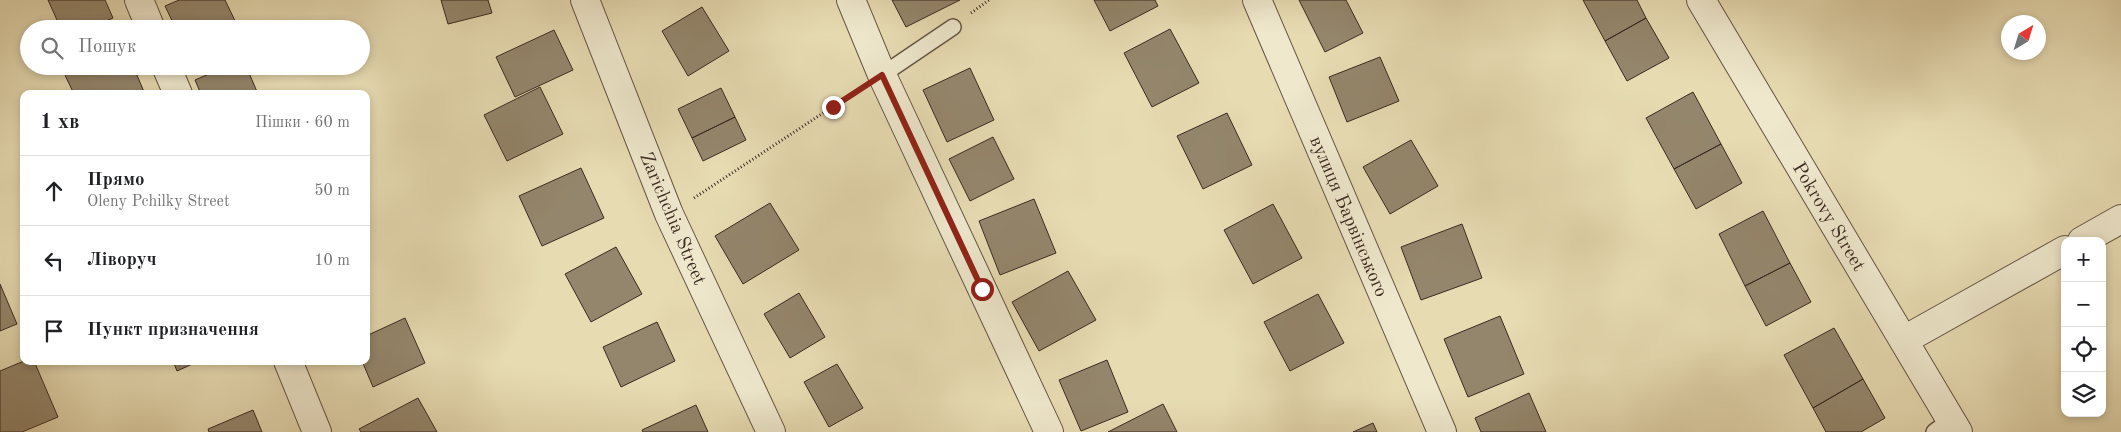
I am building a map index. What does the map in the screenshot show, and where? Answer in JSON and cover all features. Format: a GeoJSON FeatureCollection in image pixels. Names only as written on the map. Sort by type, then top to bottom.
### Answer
{"type":"FeatureCollection","features":[{"type":"Feature","properties":{"kind":"street"},"geometry":{"type":"LineString","coordinates":[[139,0],[147,20]]}},
{"type":"Feature","properties":{"kind":"street","name":"Zarichchia Street"},"geometry":{"type":"LineString","coordinates":[[586,0],[670,214],[771,432]]}},
{"type":"Feature","properties":{"kind":"street"},"geometry":{"type":"LineString","coordinates":[[850,0],[882,75],[1049,432]]}},
{"type":"Feature","properties":{"kind":"street","name":"вулиця Барвінського"},"geometry":{"type":"LineString","coordinates":[[1257,0],[1442,432]]}},
{"type":"Feature","properties":{"kind":"street","name":"Pokrovy Street"},"geometry":{"type":"LineString","coordinates":[[1702,0],[1904,340],[1948,428]]}},
{"type":"Feature","properties":{"kind":"street"},"geometry":{"type":"LineString","coordinates":[[170,75],[176,90]]}},
{"type":"Feature","properties":{"kind":"street"},"geometry":{"type":"LineString","coordinates":[[2089,237],[2121,219]]}},
{"type":"Feature","properties":{"kind":"street"},"geometry":{"type":"LineString","coordinates":[[1904,340],[2061,252]]}},
{"type":"Feature","properties":{"kind":"street"},"geometry":{"type":"LineString","coordinates":[[290,365],[317,432]]}},
{"type":"Feature","properties":{"kind":"lane"},"geometry":{"type":"LineString","coordinates":[[882,75],[953,26]]}},
{"type":"Feature","properties":{"kind":"path"},"geometry":{"type":"LineString","coordinates":[[670,214],[882,75]]}},
{"type":"Feature","properties":{"kind":"building"},"geometry":{"type":"Polygon","coordinates":[[[48,0],[105,0],[113,18],[108,20],[57,20],[48,0]]]}},
{"type":"Feature","properties":{"kind":"building"},"geometry":{"type":"Polygon","coordinates":[[[179,0],[225,0],[235,20],[172,20],[165,6],[179,0]]]}},
{"type":"Feature","properties":{"kind":"building"},"geometry":{"type":"Polygon","coordinates":[[[441,0],[488,0],[492,13],[448,24],[441,0]]]}},
{"type":"Feature","properties":{"kind":"building"},"geometry":{"type":"Polygon","coordinates":[[[892,0],[960,0],[906,27],[892,0]]]}},
{"type":"Feature","properties":{"kind":"building"},"geometry":{"type":"Polygon","coordinates":[[[1094,0],[1155,0],[1158,6],[1110,31],[1094,0]]]}},
{"type":"Feature","properties":{"kind":"building"},"geometry":{"type":"Polygon","coordinates":[[[1299,0],[1346,0],[1363,33],[1325,52],[1299,0]]]}},
{"type":"Feature","properties":{"kind":"building"},"geometry":{"type":"Polygon","coordinates":[[[1583,0],[1637,0],[1646,18],[1605,41],[1583,0]]]}},
{"type":"Feature","properties":{"kind":"building"},"geometry":{"type":"Polygon","coordinates":[[[702,7],[729,51],[688,76],[662,31],[702,7]]]}},
{"type":"Feature","properties":{"kind":"building"},"geometry":{"type":"Polygon","coordinates":[[[1646,18],[1669,58],[1627,81],[1605,41],[1646,18]]]}},
{"type":"Feature","properties":{"kind":"building"},"geometry":{"type":"Polygon","coordinates":[[[1170,29],[1199,83],[1152,107],[1124,53],[1170,29]]]}},
{"type":"Feature","properties":{"kind":"building"},"geometry":{"type":"Polygon","coordinates":[[[554,30],[573,70],[515,97],[496,57],[554,30]]]}},
{"type":"Feature","properties":{"kind":"building"},"geometry":{"type":"Polygon","coordinates":[[[1380,57],[1399,101],[1347,122],[1329,77],[1380,57]]]}},
{"type":"Feature","properties":{"kind":"building"},"geometry":{"type":"Polygon","coordinates":[[[970,68],[994,120],[947,142],[923,90],[970,68]]]}},
{"type":"Feature","properties":{"kind":"building"},"geometry":{"type":"Polygon","coordinates":[[[65,75],[137,75],[143,90],[72,90],[65,75]]]}},
{"type":"Feature","properties":{"kind":"building"},"geometry":{"type":"Polygon","coordinates":[[[206,75],[250,75],[256,90],[199,90],[195,80],[206,75]]]}},
{"type":"Feature","properties":{"kind":"building"},"geometry":{"type":"Polygon","coordinates":[[[540,87],[563,134],[507,161],[484,115],[540,87]]]}},
{"type":"Feature","properties":{"kind":"building"},"geometry":{"type":"Polygon","coordinates":[[[721,88],[735,117],[692,138],[678,109],[721,88]]]}},
{"type":"Feature","properties":{"kind":"building"},"geometry":{"type":"Polygon","coordinates":[[[1693,92],[1721,144],[1674,169],[1646,118],[1693,92]]]}},
{"type":"Feature","properties":{"kind":"building"},"geometry":{"type":"Polygon","coordinates":[[[1227,113],[1252,165],[1203,189],[1177,136],[1227,113]]]}},
{"type":"Feature","properties":{"kind":"building"},"geometry":{"type":"Polygon","coordinates":[[[735,117],[746,140],[703,161],[692,138],[735,117]]]}},
{"type":"Feature","properties":{"kind":"building"},"geometry":{"type":"Polygon","coordinates":[[[993,137],[1014,179],[970,201],[949,159],[993,137]]]}},
{"type":"Feature","properties":{"kind":"building"},"geometry":{"type":"Polygon","coordinates":[[[1411,140],[1438,186],[1390,214],[1363,167],[1411,140]]]}},
{"type":"Feature","properties":{"kind":"building"},"geometry":{"type":"Polygon","coordinates":[[[1721,144],[1742,183],[1696,209],[1674,169],[1721,144]]]}},
{"type":"Feature","properties":{"kind":"building"},"geometry":{"type":"Polygon","coordinates":[[[581,168],[604,218],[542,246],[519,196],[581,168]]]}},
{"type":"Feature","properties":{"kind":"building"},"geometry":{"type":"Polygon","coordinates":[[[1034,199],[1056,253],[1000,275],[979,221],[1034,199]]]}},
{"type":"Feature","properties":{"kind":"building"},"geometry":{"type":"Polygon","coordinates":[[[770,203],[799,250],[743,284],[715,236],[770,203]]]}},
{"type":"Feature","properties":{"kind":"building"},"geometry":{"type":"Polygon","coordinates":[[[1273,204],[1302,258],[1253,284],[1224,230],[1273,204]]]}},
{"type":"Feature","properties":{"kind":"building"},"geometry":{"type":"Polygon","coordinates":[[[1763,211],[1790,263],[1745,286],[1719,234],[1763,211]]]}},
{"type":"Feature","properties":{"kind":"building"},"geometry":{"type":"Polygon","coordinates":[[[1462,224],[1482,278],[1421,300],[1401,247],[1462,224]]]}},
{"type":"Feature","properties":{"kind":"building"},"geometry":{"type":"Polygon","coordinates":[[[616,247],[642,294],[591,322],[565,274],[616,247]]]}},
{"type":"Feature","properties":{"kind":"building"},"geometry":{"type":"Polygon","coordinates":[[[1790,263],[1811,302],[1766,326],[1745,286],[1790,263]]]}},
{"type":"Feature","properties":{"kind":"building"},"geometry":{"type":"Polygon","coordinates":[[[1068,271],[1096,320],[1039,351],[1012,302],[1068,271]]]}},
{"type":"Feature","properties":{"kind":"building"},"geometry":{"type":"Polygon","coordinates":[[[0,284],[17,324],[0,331],[0,284]]]}},
{"type":"Feature","properties":{"kind":"building"},"geometry":{"type":"Polygon","coordinates":[[[799,293],[825,337],[790,358],[764,314],[799,293]]]}},
{"type":"Feature","properties":{"kind":"building"},"geometry":{"type":"Polygon","coordinates":[[[1318,294],[1344,343],[1290,371],[1264,322],[1318,294]]]}},
{"type":"Feature","properties":{"kind":"building"},"geometry":{"type":"Polygon","coordinates":[[[1500,316],[1524,374],[1468,397],[1444,339],[1500,316]]]}},
{"type":"Feature","properties":{"kind":"building"},"geometry":{"type":"Polygon","coordinates":[[[405,318],[425,363],[373,387],[364,365],[370,365],[370,334],[405,318]]]}},
{"type":"Feature","properties":{"kind":"building"},"geometry":{"type":"Polygon","coordinates":[[[657,322],[675,361],[621,387],[603,347],[657,322]]]}},
{"type":"Feature","properties":{"kind":"building"},"geometry":{"type":"Polygon","coordinates":[[[1834,328],[1863,379],[1813,408],[1784,355],[1834,328]]]}},
{"type":"Feature","properties":{"kind":"building"},"geometry":{"type":"Polygon","coordinates":[[[1107,360],[1128,412],[1081,431],[1059,380],[1107,360]]]}},
{"type":"Feature","properties":{"kind":"building"},"geometry":{"type":"Polygon","coordinates":[[[20,363],[20,365],[36,365],[58,417],[22,432],[0,432],[0,371],[20,363]]]}},
{"type":"Feature","properties":{"kind":"building"},"geometry":{"type":"Polygon","coordinates":[[[837,364],[863,408],[829,427],[804,382],[837,364]]]}},
{"type":"Feature","properties":{"kind":"building"},"geometry":{"type":"Polygon","coordinates":[[[175,365],[190,365],[177,371],[175,365]]]}},
{"type":"Feature","properties":{"kind":"building"},"geometry":{"type":"Polygon","coordinates":[[[1863,379],[1885,418],[1861,432],[1826,432],[1813,408],[1863,379]]]}},
{"type":"Feature","properties":{"kind":"building"},"geometry":{"type":"Polygon","coordinates":[[[1529,393],[1546,432],[1481,432],[1475,418],[1529,393]]]}},
{"type":"Feature","properties":{"kind":"building"},"geometry":{"type":"Polygon","coordinates":[[[418,398],[437,432],[361,432],[359,429],[418,398]]]}},
{"type":"Feature","properties":{"kind":"building"},"geometry":{"type":"Polygon","coordinates":[[[1163,404],[1177,432],[1108,432],[1163,404]]]}},
{"type":"Feature","properties":{"kind":"building"},"geometry":{"type":"Polygon","coordinates":[[[696,405],[708,432],[643,432],[642,430],[696,405]]]}},
{"type":"Feature","properties":{"kind":"building"},"geometry":{"type":"Polygon","coordinates":[[[253,410],[262,432],[209,432],[208,429],[253,410]]]}},
{"type":"Feature","properties":{"kind":"building"},"geometry":{"type":"Polygon","coordinates":[[[1373,423],[1377,432],[1353,432],[1373,423]]]}},
{"type":"Feature","properties":{"kind":"route"},"geometry":{"type":"LineString","coordinates":[[833,107],[882,75],[982,289]]}}]}
